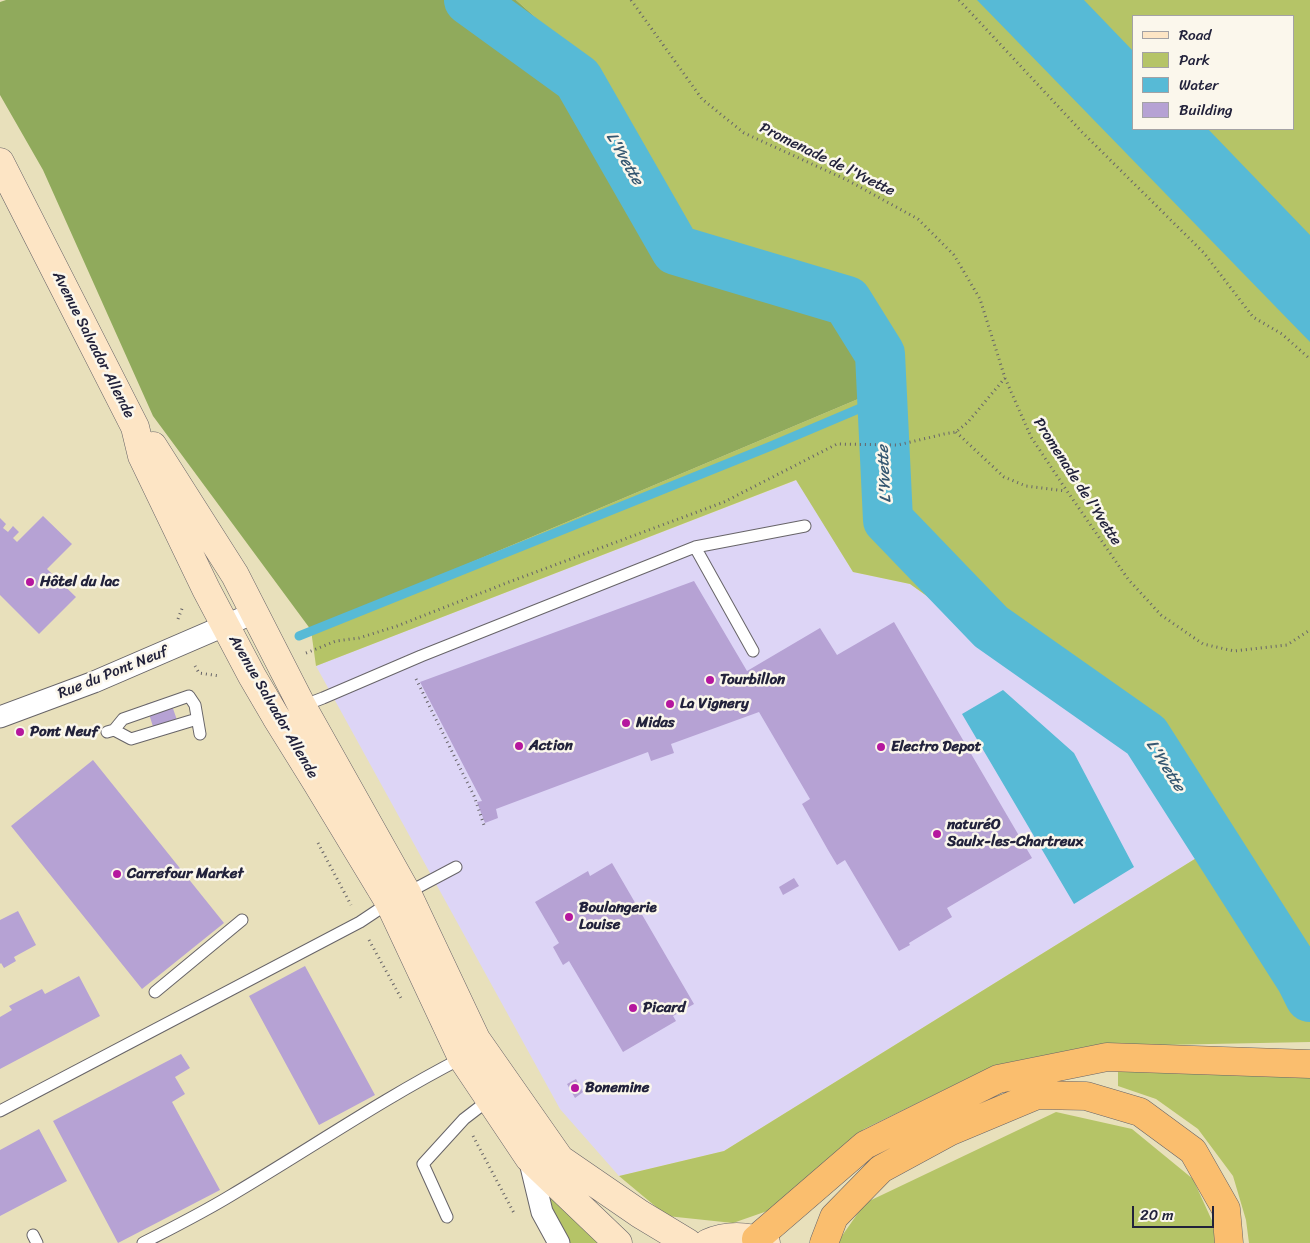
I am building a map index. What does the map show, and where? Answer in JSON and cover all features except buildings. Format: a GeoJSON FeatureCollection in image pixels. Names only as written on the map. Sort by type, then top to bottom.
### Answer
{"type":"FeatureCollection","features":[{"type":"Feature","properties":{"kind":"highway"},"geometry":{"type":"LineString","coordinates":[[761,1241],[865,1145],[998,1079],[1107,1057],[1307,1064]]}},
{"type":"Feature","properties":{"kind":"highway"},"geometry":{"type":"LineString","coordinates":[[824,1243],[834,1217],[880,1169],[951,1130],[1037,1095],[1086,1096],[1140,1112],[1193,1151],[1226,1209],[1229,1243]]}},
{"type":"Feature","properties":{"kind":"main road","name":"Avenue Salvador Allende"},"geometry":{"type":"LineString","coordinates":[[0,162],[135,427],[142,456],[206,589],[276,717],[317,783],[398,898],[472,1053],[501,1096],[529,1158]]}},
{"type":"Feature","properties":{"kind":"main road"},"geometry":{"type":"LineString","coordinates":[[135,427],[156,449],[235,575],[398,898]]}},
{"type":"Feature","properties":{"kind":"main road"},"geometry":{"type":"LineString","coordinates":[[501,1096],[560,1159],[640,1214],[688,1243]]}},
{"type":"Feature","properties":{"kind":"main road"},"geometry":{"type":"LineString","coordinates":[[529,1158],[618,1243]]}},
{"type":"Feature","properties":{"kind":"main road"},"geometry":{"type":"LineString","coordinates":[[708,1243],[736,1237],[761,1241]]}},
{"type":"Feature","properties":{"kind":"street","name":"Rue du Pont Neuf"},"geometry":{"type":"LineString","coordinates":[[0,717],[94,682],[254,613]]}},
{"type":"Feature","properties":{"kind":"street","name":"Avenue Salvador Allende"},"geometry":{"type":"LineString","coordinates":[[529,1158],[542,1212],[558,1243]]}},
{"type":"Feature","properties":{"kind":"lane"},"geometry":{"type":"LineString","coordinates":[[302,706],[695,547],[805,526]]}},
{"type":"Feature","properties":{"kind":"lane"},"geometry":{"type":"LineString","coordinates":[[695,547],[754,651]]}},
{"type":"Feature","properties":{"kind":"lane"},"geometry":{"type":"LineString","coordinates":[[198,719],[131,739],[110,731],[124,719],[189,696],[195,705],[198,719],[200,734]]}},
{"type":"Feature","properties":{"kind":"lane"},"geometry":{"type":"LineString","coordinates":[[0,1111],[360,922],[398,898],[456,867]]}},
{"type":"Feature","properties":{"kind":"lane"},"geometry":{"type":"LineString","coordinates":[[155,992],[242,920]]}},
{"type":"Feature","properties":{"kind":"lane"},"geometry":{"type":"LineString","coordinates":[[143,1243],[229,1198],[369,1110],[439,1069],[472,1053]]}},
{"type":"Feature","properties":{"kind":"lane"},"geometry":{"type":"LineString","coordinates":[[447,1218],[423,1164],[464,1120],[501,1096]]}},
{"type":"Feature","properties":{"kind":"path","name":"Promenade de l'Yvette"},"geometry":{"type":"LineString","coordinates":[[631,0],[702,98],[744,132],[847,180],[918,219],[954,255],[980,298],[1005,378],[1031,437],[1128,579],[1161,615],[1203,644],[1234,652],[1287,645],[1310,630]]}},
{"type":"Feature","properties":{"kind":"path"},"geometry":{"type":"LineString","coordinates":[[959,0],[1082,132],[1204,253],[1253,317],[1282,334],[1310,358]]}},
{"type":"Feature","properties":{"kind":"path"},"geometry":{"type":"LineString","coordinates":[[301,655],[336,641],[359,638],[397,626],[724,502],[836,444],[898,445],[956,432],[968,422],[1005,378]]}},
{"type":"Feature","properties":{"kind":"path"},"geometry":{"type":"LineString","coordinates":[[956,432],[1004,477],[1026,486],[1067,491]]}},
{"type":"Feature","properties":{"kind":"path"},"geometry":{"type":"LineString","coordinates":[[392,668],[415,676],[474,796],[485,828]]}},
{"type":"Feature","properties":{"kind":"path"},"geometry":{"type":"LineString","coordinates":[[314,835],[402,1000]]}},
{"type":"Feature","properties":{"kind":"path"},"geometry":{"type":"LineString","coordinates":[[464,1120],[517,1218]]}},
{"type":"Feature","properties":{"kind":"shaded area"},"geometry":{"type":"Polygon","coordinates":[[[797,480],[853,572],[910,584],[1134,744],[1206,852],[724,1151],[619,1176],[560,1109],[316,666],[797,480]]]}},
{"type":"Feature","properties":{"kind":"green space"},"geometry":{"type":"Polygon","coordinates":[[[6,0],[516,0],[590,66],[628,129],[667,207],[698,242],[761,259],[870,294],[891,339],[896,383],[311,630],[153,416],[43,170],[0,95],[0,2],[6,0]]]}},
{"type":"Feature","properties":{"kind":"green space"},"geometry":{"type":"Polygon","coordinates":[[[516,0],[1310,0],[1310,1042],[1111,1046],[985,1070],[864,1129],[773,1209],[733,1223],[667,1216],[619,1176],[724,1151],[1206,852],[1134,744],[910,584],[853,572],[796,480],[316,666],[311,630],[896,383],[870,294],[761,259],[698,242],[667,207],[628,129],[590,66],[516,0]]]}},
{"type":"Feature","properties":{"kind":"green space"},"geometry":{"type":"Polygon","coordinates":[[[1118,1069],[1310,1078],[1310,1243],[1249,1243],[1246,1220],[1233,1176],[1198,1129],[1156,1099],[1118,1086],[1118,1069]]]}},
{"type":"Feature","properties":{"kind":"green space"},"geometry":{"type":"Polygon","coordinates":[[[1056,1112],[1132,1129],[1193,1179],[1214,1225],[1215,1243],[837,1243],[865,1203],[1056,1112]]]}},
{"type":"Feature","properties":{"kind":"green space"},"geometry":{"type":"Polygon","coordinates":[[[549,1196],[600,1243],[565,1243],[556,1226],[549,1196]]]}},
{"type":"Feature","properties":{"kind":"water"},"geometry":{"type":"Polygon","coordinates":[[[977,0],[1084,0],[1132,50],[1132,130],[1209,130],[1310,235],[1310,342],[977,0]]]}},
{"type":"Feature","properties":{"kind":"water"},"geometry":{"type":"Polygon","coordinates":[[[1003,690],[1074,753],[1134,867],[1074,904],[962,714],[1003,690]]]}},
{"type":"Feature","properties":{"kind":"waterway","name":"L'Yvette"},"geometry":{"type":"LineString","coordinates":[[469,0],[578,79],[676,250],[847,301],[880,354],[888,520],[991,627],[1146,736],[1301,979],[1310,997]]}},
{"type":"Feature","properties":{"kind":"waterway"},"geometry":{"type":"LineString","coordinates":[[299,636],[771,446],[882,399]]}},
{"type":"Feature","properties":{"kind":"place","name":"Hôtel du lac"},"geometry":{"type":"Point","coordinates":[30,582]}},
{"type":"Feature","properties":{"kind":"place","name":"Tourbillon"},"geometry":{"type":"Point","coordinates":[710,680]}},
{"type":"Feature","properties":{"kind":"place","name":"La Vignery"},"geometry":{"type":"Point","coordinates":[670,704]}},
{"type":"Feature","properties":{"kind":"place","name":"Midas"},"geometry":{"type":"Point","coordinates":[626,723]}},
{"type":"Feature","properties":{"kind":"place","name":"Pont Neuf"},"geometry":{"type":"Point","coordinates":[20,732]}},
{"type":"Feature","properties":{"kind":"place","name":"Action"},"geometry":{"type":"Point","coordinates":[519,746]}},
{"type":"Feature","properties":{"kind":"place","name":"Electro Depot"},"geometry":{"type":"Point","coordinates":[881,747]}},
{"type":"Feature","properties":{"kind":"place","name":"naturéO Saulx-les-Chartreux"},"geometry":{"type":"Point","coordinates":[937,834]}},
{"type":"Feature","properties":{"kind":"place","name":"Carrefour Market"},"geometry":{"type":"Point","coordinates":[117,874]}},
{"type":"Feature","properties":{"kind":"place","name":"Boulangerie Louise"},"geometry":{"type":"Point","coordinates":[569,917]}},
{"type":"Feature","properties":{"kind":"place","name":"Picard"},"geometry":{"type":"Point","coordinates":[633,1008]}},
{"type":"Feature","properties":{"kind":"place","name":"Bonemine"},"geometry":{"type":"Point","coordinates":[575,1088]}}]}
